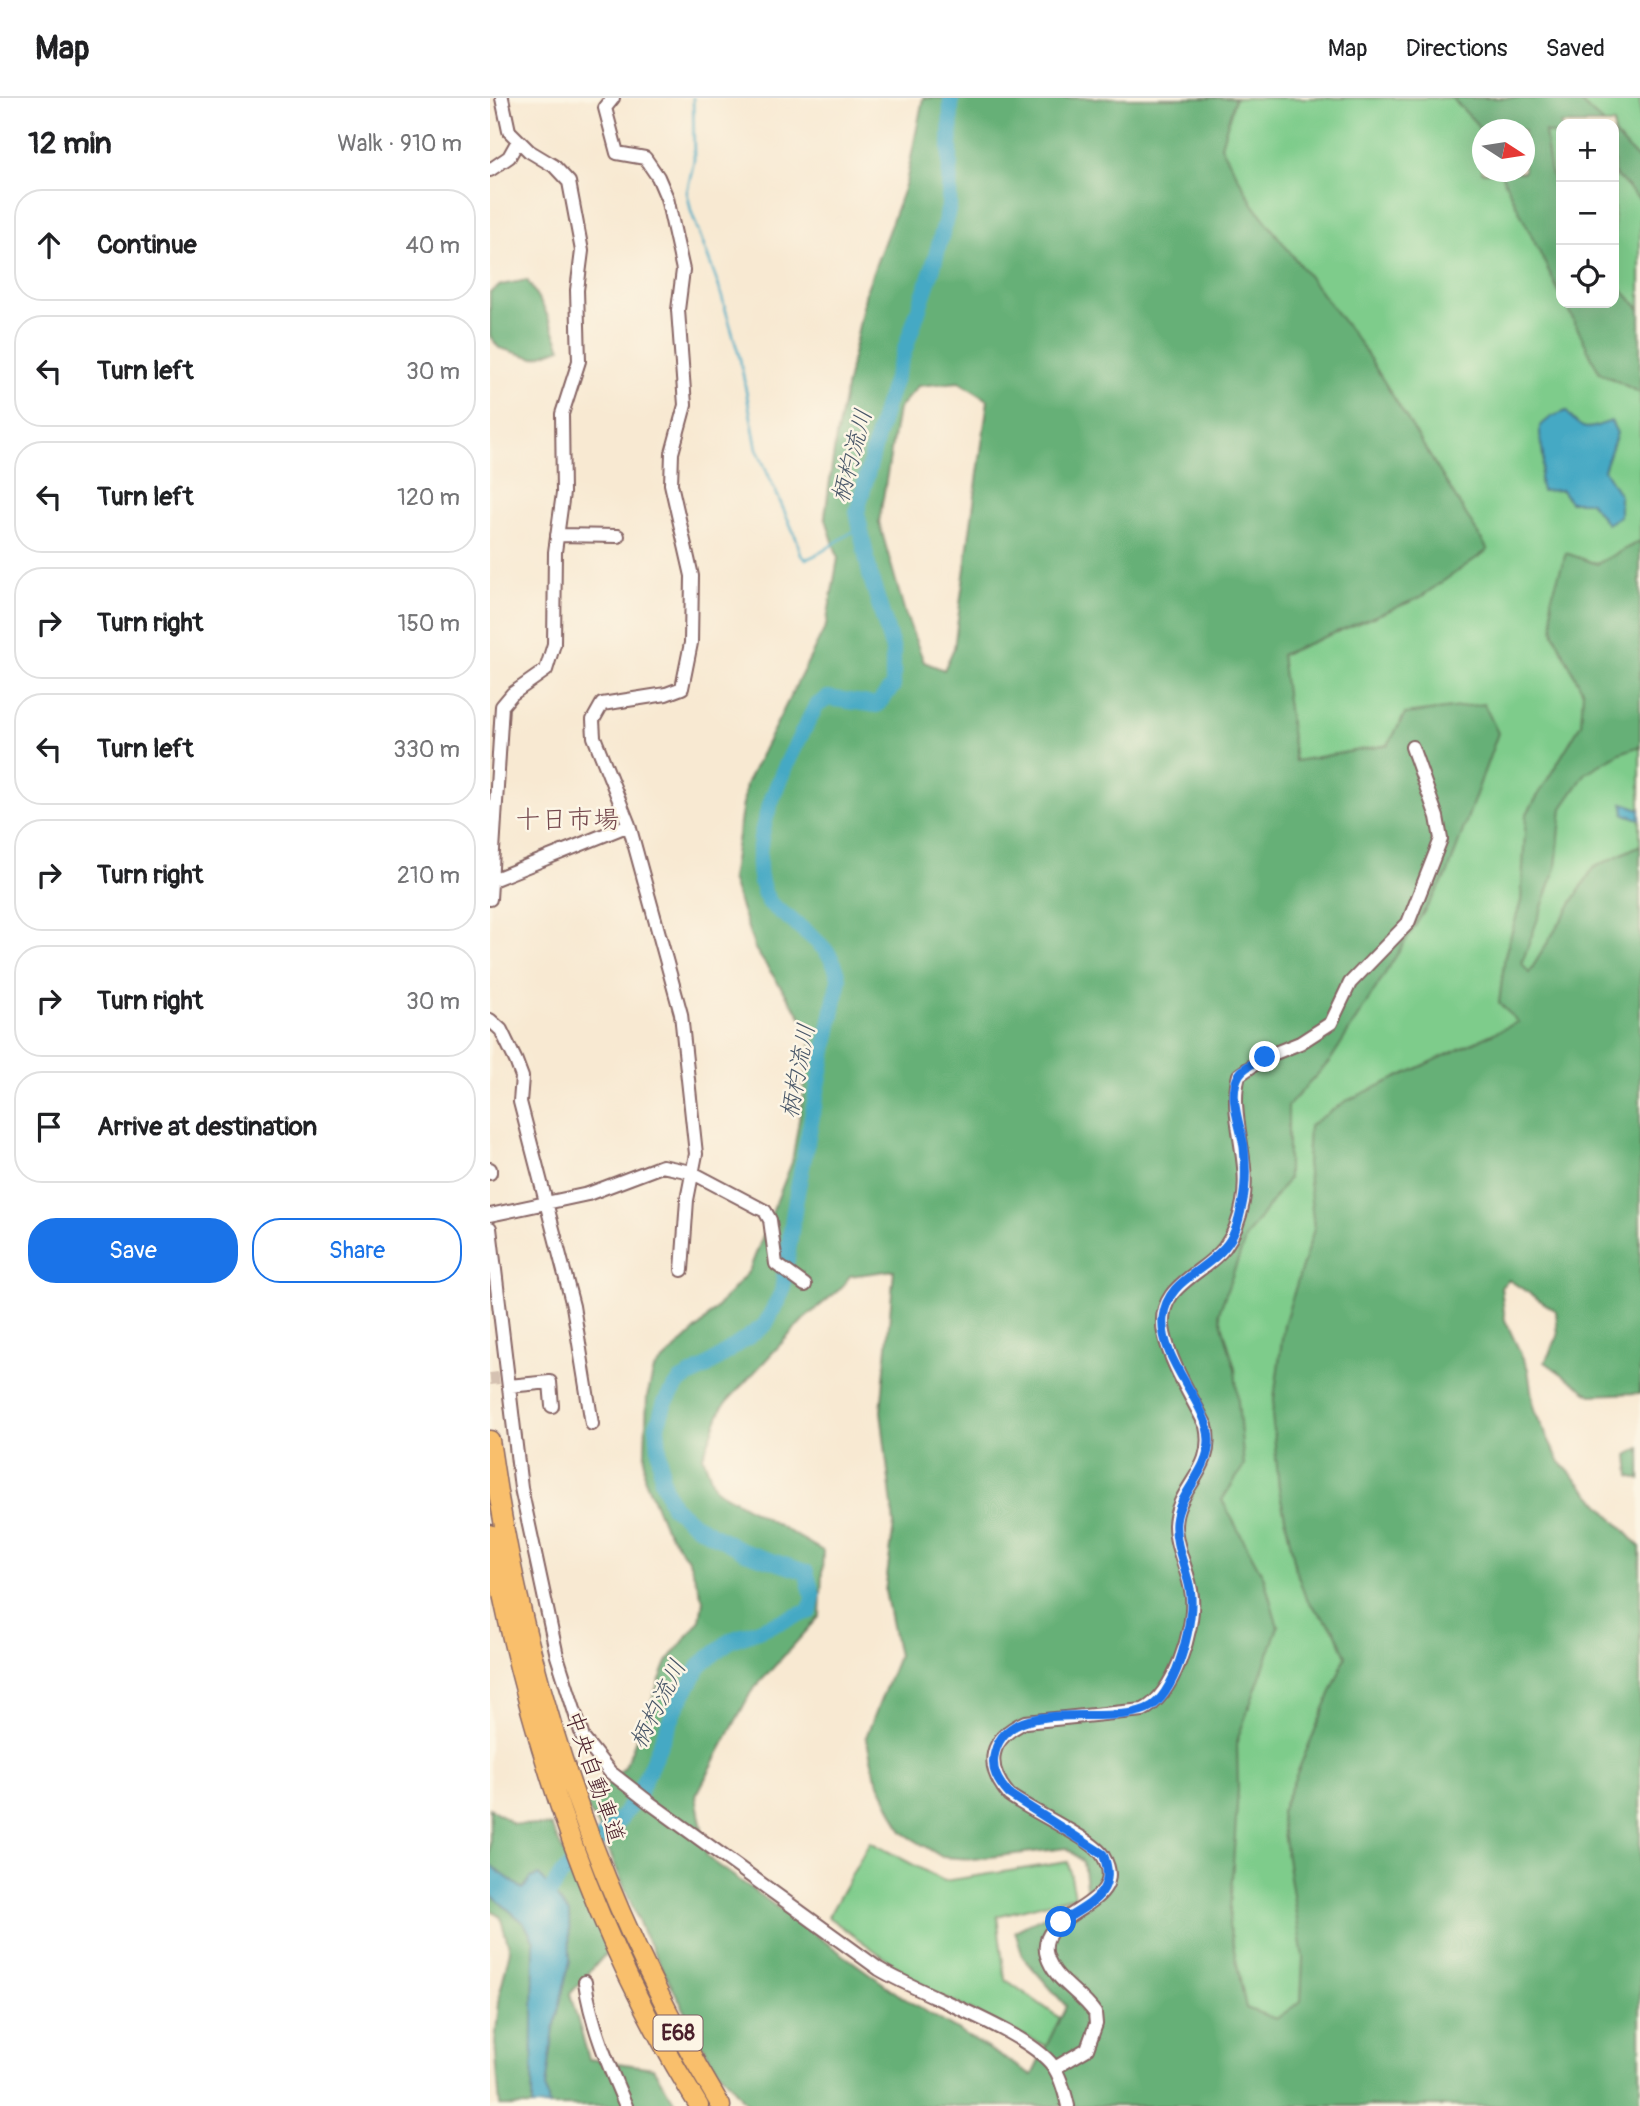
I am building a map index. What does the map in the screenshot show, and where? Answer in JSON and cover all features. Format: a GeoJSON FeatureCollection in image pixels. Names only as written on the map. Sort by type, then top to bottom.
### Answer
{"type":"FeatureCollection","features":[{"type":"Feature","properties":{"kind":"highway","name":"中央自動車道"},"geometry":{"type":"LineString","coordinates":[[490,1440],[523,1620],[548,1713],[570,1813]]}},
{"type":"Feature","properties":{"kind":"highway","name":"中央自動車道"},"geometry":{"type":"LineString","coordinates":[[490,1534],[532,1716],[633,1962],[697,2106]]}},
{"type":"Feature","properties":{"kind":"highway","name":"中央自動車道"},"geometry":{"type":"LineString","coordinates":[[633,1962],[721,2106]]}},
{"type":"Feature","properties":{"kind":"street"},"geometry":{"type":"LineString","coordinates":[[490,899],[499,719],[502,706],[512,694],[538,678],[551,657],[557,536],[563,493],[562,414],[579,362],[577,290],[582,251],[569,182],[562,173],[518,141],[509,131],[502,98]]}},
{"type":"Feature","properties":{"kind":"street"},"geometry":{"type":"LineString","coordinates":[[612,98],[605,108],[613,146],[617,153],[645,158],[658,177],[667,198],[683,270],[678,310],[685,405],[672,453],[670,484],[686,541],[692,576],[691,643],[682,688],[666,694],[602,704],[593,720],[594,737],[629,825],[681,1014],[696,1154],[691,1172],[682,1270]]}},
{"type":"Feature","properties":{"kind":"street"},"geometry":{"type":"LineString","coordinates":[[490,170],[509,157],[518,141]]}},
{"type":"Feature","properties":{"kind":"street"},"geometry":{"type":"LineString","coordinates":[[557,536],[618,536]]}},
{"type":"Feature","properties":{"kind":"street"},"geometry":{"type":"LineString","coordinates":[[1055,2068],[1087,2049],[1096,2024],[1095,2013],[1088,2002],[1054,1971],[1045,1948],[1049,1935],[1061,1922],[1094,1901],[1102,1892],[1108,1868],[1096,1847],[1009,1794],[998,1782],[993,1769],[996,1747],[1008,1730],[1025,1722],[1143,1710],[1155,1705],[1171,1680],[1192,1612],[1192,1598],[1175,1524],[1178,1509],[1204,1465],[1209,1439],[1167,1343],[1163,1316],[1173,1291],[1225,1247],[1238,1225],[1245,1164],[1235,1094],[1239,1075],[1265,1057],[1300,1043],[1331,1023],[1350,983],[1402,931],[1413,912],[1422,882],[1441,839],[1437,817],[1412,747]]}},
{"type":"Feature","properties":{"kind":"street"},"geometry":{"type":"LineString","coordinates":[[491,880],[629,825]]}},
{"type":"Feature","properties":{"kind":"street"},"geometry":{"type":"LineString","coordinates":[[490,1020],[501,1030],[522,1077],[520,1102],[573,1306],[592,1424]]}},
{"type":"Feature","properties":{"kind":"street"},"geometry":{"type":"LineString","coordinates":[[490,1215],[548,1205],[623,1183],[662,1166],[691,1172],[765,1211],[770,1220],[776,1264],[805,1284]]}},
{"type":"Feature","properties":{"kind":"street"},"geometry":{"type":"LineString","coordinates":[[490,1228],[505,1380],[528,1554],[566,1691],[583,1738],[610,1772],[879,1969],[907,1986],[1028,2043],[1055,2068],[1068,2106]]}},
{"type":"Feature","properties":{"kind":"street"},"geometry":{"type":"LineString","coordinates":[[505,1380],[550,1382],[552,1406]]}},
{"type":"Feature","properties":{"kind":"street"},"geometry":{"type":"LineString","coordinates":[[585,1982],[588,2003],[610,2069],[626,2106]]}},
{"type":"Feature","properties":{"kind":"green space"},"geometry":{"type":"Polygon","coordinates":[[[923,98],[1235,98],[1221,146],[1253,204],[1362,346],[1488,550],[1419,598],[1281,655],[1295,761],[1388,745],[1405,714],[1484,704],[1498,733],[1447,875],[1330,1061],[1288,1106],[1288,1179],[1246,1237],[1219,1313],[1235,1369],[1244,1466],[1222,1500],[1264,1578],[1278,1627],[1237,1741],[1238,1790],[1229,1925],[1246,2008],[1276,2019],[1301,2001],[1303,1958],[1280,1814],[1346,1656],[1335,1631],[1306,1599],[1296,1570],[1279,1489],[1272,1414],[1284,1324],[1314,1229],[1307,1163],[1309,1126],[1346,1101],[1518,1022],[1499,1003],[1505,955],[1521,901],[1526,815],[1581,724],[1583,692],[1554,634],[1551,599],[1566,553],[1597,564],[1640,541],[1640,746],[1620,753],[1586,773],[1562,808],[1556,868],[1522,963],[1529,973],[1593,868],[1640,845],[1640,1393],[1591,1395],[1545,1362],[1558,1336],[1556,1311],[1509,1280],[1501,1287],[1505,1320],[1528,1369],[1534,1410],[1559,1461],[1640,1547],[1640,2106],[748,2106],[711,2060],[643,1932],[599,1827],[586,1807],[625,1767],[667,1662],[700,1620],[703,1600],[689,1561],[664,1526],[644,1477],[647,1397],[654,1369],[701,1325],[749,1271],[792,1162],[813,1034],[755,949],[731,879],[746,784],[826,626],[838,558],[825,516],[836,437],[866,291],[906,183],[923,98]],[[959,382],[918,386],[898,409],[879,522],[905,613],[924,662],[944,670],[954,648],[988,400],[959,382]],[[894,1270],[850,1276],[840,1289],[804,1319],[722,1407],[703,1456],[715,1489],[823,1551],[820,1616],[751,1692],[696,1796],[707,1857],[902,1997],[1032,2075],[1066,2006],[1023,1957],[1015,1931],[1087,1894],[1083,1862],[1067,1848],[973,1859],[942,1857],[902,1832],[875,1775],[866,1737],[898,1656],[885,1591],[894,1524],[881,1411],[894,1270]]]}},
{"type":"Feature","properties":{"kind":"green space"},"geometry":{"type":"Polygon","coordinates":[[[1122,98],[1640,98],[1640,970],[1462,1224],[1640,1759],[1195,2106],[1122,98]]]}},
{"type":"Feature","properties":{"kind":"green space"},"geometry":{"type":"Polygon","coordinates":[[[1452,98],[1576,98],[1599,119],[1556,119],[1556,135],[1545,132],[1550,169],[1556,186],[1556,286],[1505,182],[1535,182],[1535,119],[1472,119],[1452,98]]]}},
{"type":"Feature","properties":{"kind":"green space"},"geometry":{"type":"Polygon","coordinates":[[[1619,139],[1640,161],[1640,200],[1619,178],[1619,139]]]}},
{"type":"Feature","properties":{"kind":"green space"},"geometry":{"type":"Polygon","coordinates":[[[527,280],[544,308],[561,348],[534,358],[499,348],[490,336],[490,292],[501,285],[527,280]]]}},
{"type":"Feature","properties":{"kind":"green space"},"geometry":{"type":"Polygon","coordinates":[[[1619,286],[1640,309],[1640,393],[1599,372],[1567,308],[1619,308],[1619,286]]]}},
{"type":"Feature","properties":{"kind":"green space"},"geometry":{"type":"Polygon","coordinates":[[[1640,1448],[1640,1480],[1630,1476],[1628,1455],[1640,1448]]]}},
{"type":"Feature","properties":{"kind":"green space"},"geometry":{"type":"Polygon","coordinates":[[[490,1808],[514,1824],[551,1826],[610,1949],[570,1994],[589,2059],[653,2068],[677,2106],[500,2106],[495,2043],[500,1992],[510,1950],[500,1916],[490,1909],[490,1808]]]}},
{"type":"Feature","properties":{"kind":"green space"},"geometry":{"type":"Polygon","coordinates":[[[870,1842],[944,1881],[1068,1862],[1075,1896],[997,1916],[1005,1979],[1061,2019],[1052,2049],[934,1993],[828,1917],[870,1842]]]}},
{"type":"Feature","properties":{"kind":"water"},"geometry":{"type":"Polygon","coordinates":[[[1566,411],[1586,428],[1611,421],[1617,433],[1604,470],[1620,496],[1620,516],[1607,524],[1590,502],[1570,502],[1562,490],[1542,491],[1540,426],[1551,417],[1566,411]]]}},
{"type":"Feature","properties":{"kind":"water"},"geometry":{"type":"Polygon","coordinates":[[[1623,803],[1640,809],[1640,819],[1624,814],[1623,803]]]}},
{"type":"Feature","properties":{"kind":"water"},"geometry":{"type":"Polygon","coordinates":[[[490,1865],[523,1889],[531,1878],[539,1875],[569,1913],[570,1961],[554,2029],[546,2088],[549,2106],[532,2106],[534,1941],[524,1923],[490,1894],[490,1865]]]}},
{"type":"Feature","properties":{"kind":"waterway"},"geometry":{"type":"LineString","coordinates":[[693,98],[694,160],[687,192],[740,359],[757,449],[801,555],[806,559],[859,529]]}},
{"type":"Feature","properties":{"kind":"waterway","name":"柄杓流川"},"geometry":{"type":"LineString","coordinates":[[539,1910],[561,1875],[613,1828],[637,1797],[676,1708],[701,1664],[731,1640],[810,1611],[813,1596],[806,1572],[745,1552],[694,1524],[672,1506],[662,1481],[657,1426],[665,1402],[680,1381],[706,1367],[765,1325],[782,1292],[796,1198],[839,979],[827,952],[769,902],[761,880],[759,856],[763,830],[781,776],[816,706],[828,698],[877,705],[893,686],[893,650],[870,575],[857,512],[885,408],[933,267],[949,207],[951,98]]}},
{"type":"Feature","properties":{"kind":"tunnel"},"geometry":{"type":"LineString","coordinates":[[490,1379],[499,1378]]}},
{"type":"Feature","properties":{"kind":"district","name":"十日市場"},"geometry":{"type":"Point","coordinates":[567,820]}},
{"type":"Feature","properties":{"kind":"route"},"geometry":{"type":"LineString","coordinates":[[1061,1922],[1094,1901],[1102,1892],[1108,1880],[1108,1868],[1103,1854],[1096,1847],[1026,1808],[1009,1794],[998,1782],[993,1769],[993,1758],[996,1747],[1008,1730],[1025,1722],[1046,1717],[1085,1714],[1112,1716],[1155,1705],[1171,1680],[1180,1658],[1192,1612],[1192,1598],[1175,1524],[1178,1509],[1204,1465],[1209,1439],[1206,1426],[1167,1343],[1163,1316],[1173,1291],[1225,1247],[1238,1225],[1245,1164],[1235,1094],[1236,1084],[1244,1069],[1265,1057]]}}]}
